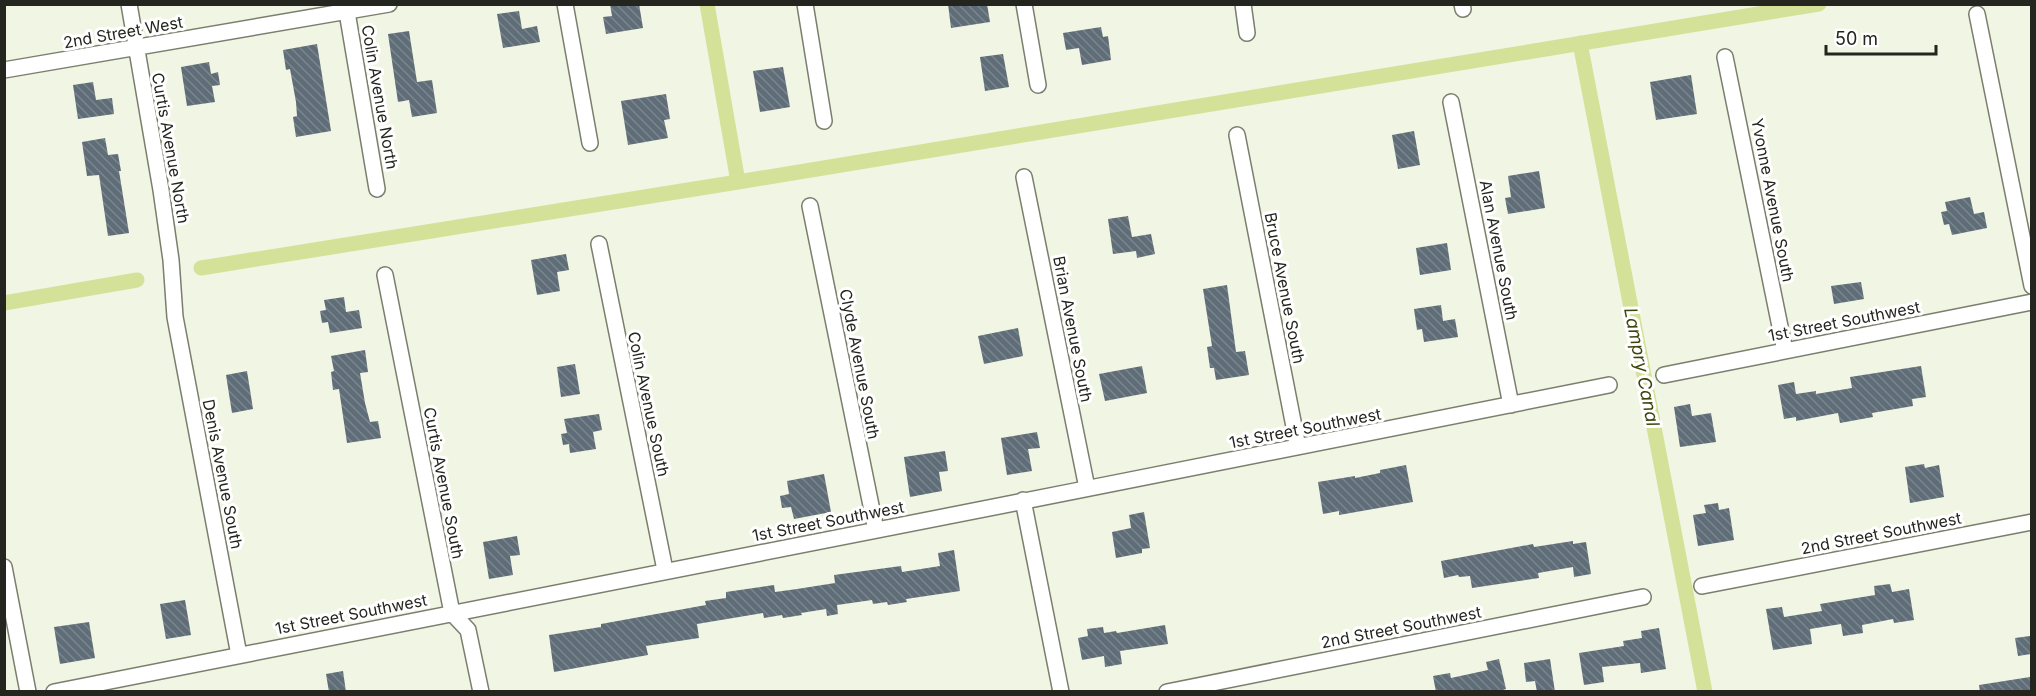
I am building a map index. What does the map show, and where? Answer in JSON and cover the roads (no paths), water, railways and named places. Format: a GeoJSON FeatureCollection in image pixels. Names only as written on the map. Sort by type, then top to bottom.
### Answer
{"type":"FeatureCollection","features":[{"type":"Feature","properties":{"kind":"street","name":"Curtis Avenue North"},"geometry":{"type":"LineString","coordinates":[[129,4],[161,190],[171,260],[173,299]]}},
{"type":"Feature","properties":{"kind":"street","name":"2nd Street West"},"geometry":{"type":"LineString","coordinates":[[4,70],[389,4]]}},
{"type":"Feature","properties":{"kind":"street"},"geometry":{"type":"LineString","coordinates":[[566,4],[590,144]]}},
{"type":"Feature","properties":{"kind":"street"},"geometry":{"type":"LineString","coordinates":[[805,4],[824,121]]}},
{"type":"Feature","properties":{"kind":"street"},"geometry":{"type":"LineString","coordinates":[[1024,4],[1038,85]]}},
{"type":"Feature","properties":{"kind":"street"},"geometry":{"type":"LineString","coordinates":[[1243,4],[1247,33]]}},
{"type":"Feature","properties":{"kind":"street","name":"Colin Avenue North"},"geometry":{"type":"LineString","coordinates":[[347,12],[377,189]]}},
{"type":"Feature","properties":{"kind":"street"},"geometry":{"type":"LineString","coordinates":[[1977,14],[2031,286]]}},
{"type":"Feature","properties":{"kind":"street","name":"Yvonne Avenue South"},"geometry":{"type":"LineString","coordinates":[[1725,57],[1785,351]]}},
{"type":"Feature","properties":{"kind":"street","name":"Alan Avenue South"},"geometry":{"type":"LineString","coordinates":[[1451,102],[1511,405]]}},
{"type":"Feature","properties":{"kind":"street","name":"Bruce Avenue South"},"geometry":{"type":"LineString","coordinates":[[1237,135],[1298,447]]}},
{"type":"Feature","properties":{"kind":"street","name":"Brian Avenue South"},"geometry":{"type":"LineString","coordinates":[[1024,177],[1087,488]]}},
{"type":"Feature","properties":{"kind":"street","name":"Clyde Avenue South"},"geometry":{"type":"LineString","coordinates":[[810,206],[876,530]]}},
{"type":"Feature","properties":{"kind":"street","name":"Colin Avenue South"},"geometry":{"type":"LineString","coordinates":[[598,244],[665,570]]}},
{"type":"Feature","properties":{"kind":"street","name":"Curtis Avenue South"},"geometry":{"type":"LineString","coordinates":[[385,275],[452,613],[468,630],[481,692]]}},
{"type":"Feature","properties":{"kind":"street","name":"Denis Avenue South"},"geometry":{"type":"LineString","coordinates":[[173,299],[239,655]]}},
{"type":"Feature","properties":{"kind":"street","name":"1st Street Southwest"},"geometry":{"type":"LineString","coordinates":[[1664,375],[2031,302]]}},
{"type":"Feature","properties":{"kind":"street","name":"1st Street Southwest"},"geometry":{"type":"LineString","coordinates":[[54,692],[1609,385]]}},
{"type":"Feature","properties":{"kind":"street"},"geometry":{"type":"LineString","coordinates":[[1023,500],[1060,692]]}},
{"type":"Feature","properties":{"kind":"street","name":"2nd Street Southwest"},"geometry":{"type":"LineString","coordinates":[[1701,586],[2031,522]]}},
{"type":"Feature","properties":{"kind":"street"},"geometry":{"type":"LineString","coordinates":[[4,567],[28,692]]}},
{"type":"Feature","properties":{"kind":"street","name":"2nd Street Southwest"},"geometry":{"type":"LineString","coordinates":[[1167,692],[1643,597]]}},
{"type":"Feature","properties":{"kind":"waterway"},"geometry":{"type":"LineString","coordinates":[[707,4],[738,182]]}},
{"type":"Feature","properties":{"kind":"waterway"},"geometry":{"type":"LineString","coordinates":[[201,268],[1819,4]]}},
{"type":"Feature","properties":{"kind":"waterway","name":"Lampry Canal"},"geometry":{"type":"LineString","coordinates":[[1580,43],[1705,692]]}},
{"type":"Feature","properties":{"kind":"waterway"},"geometry":{"type":"LineString","coordinates":[[4,303],[137,280]]}}]}
